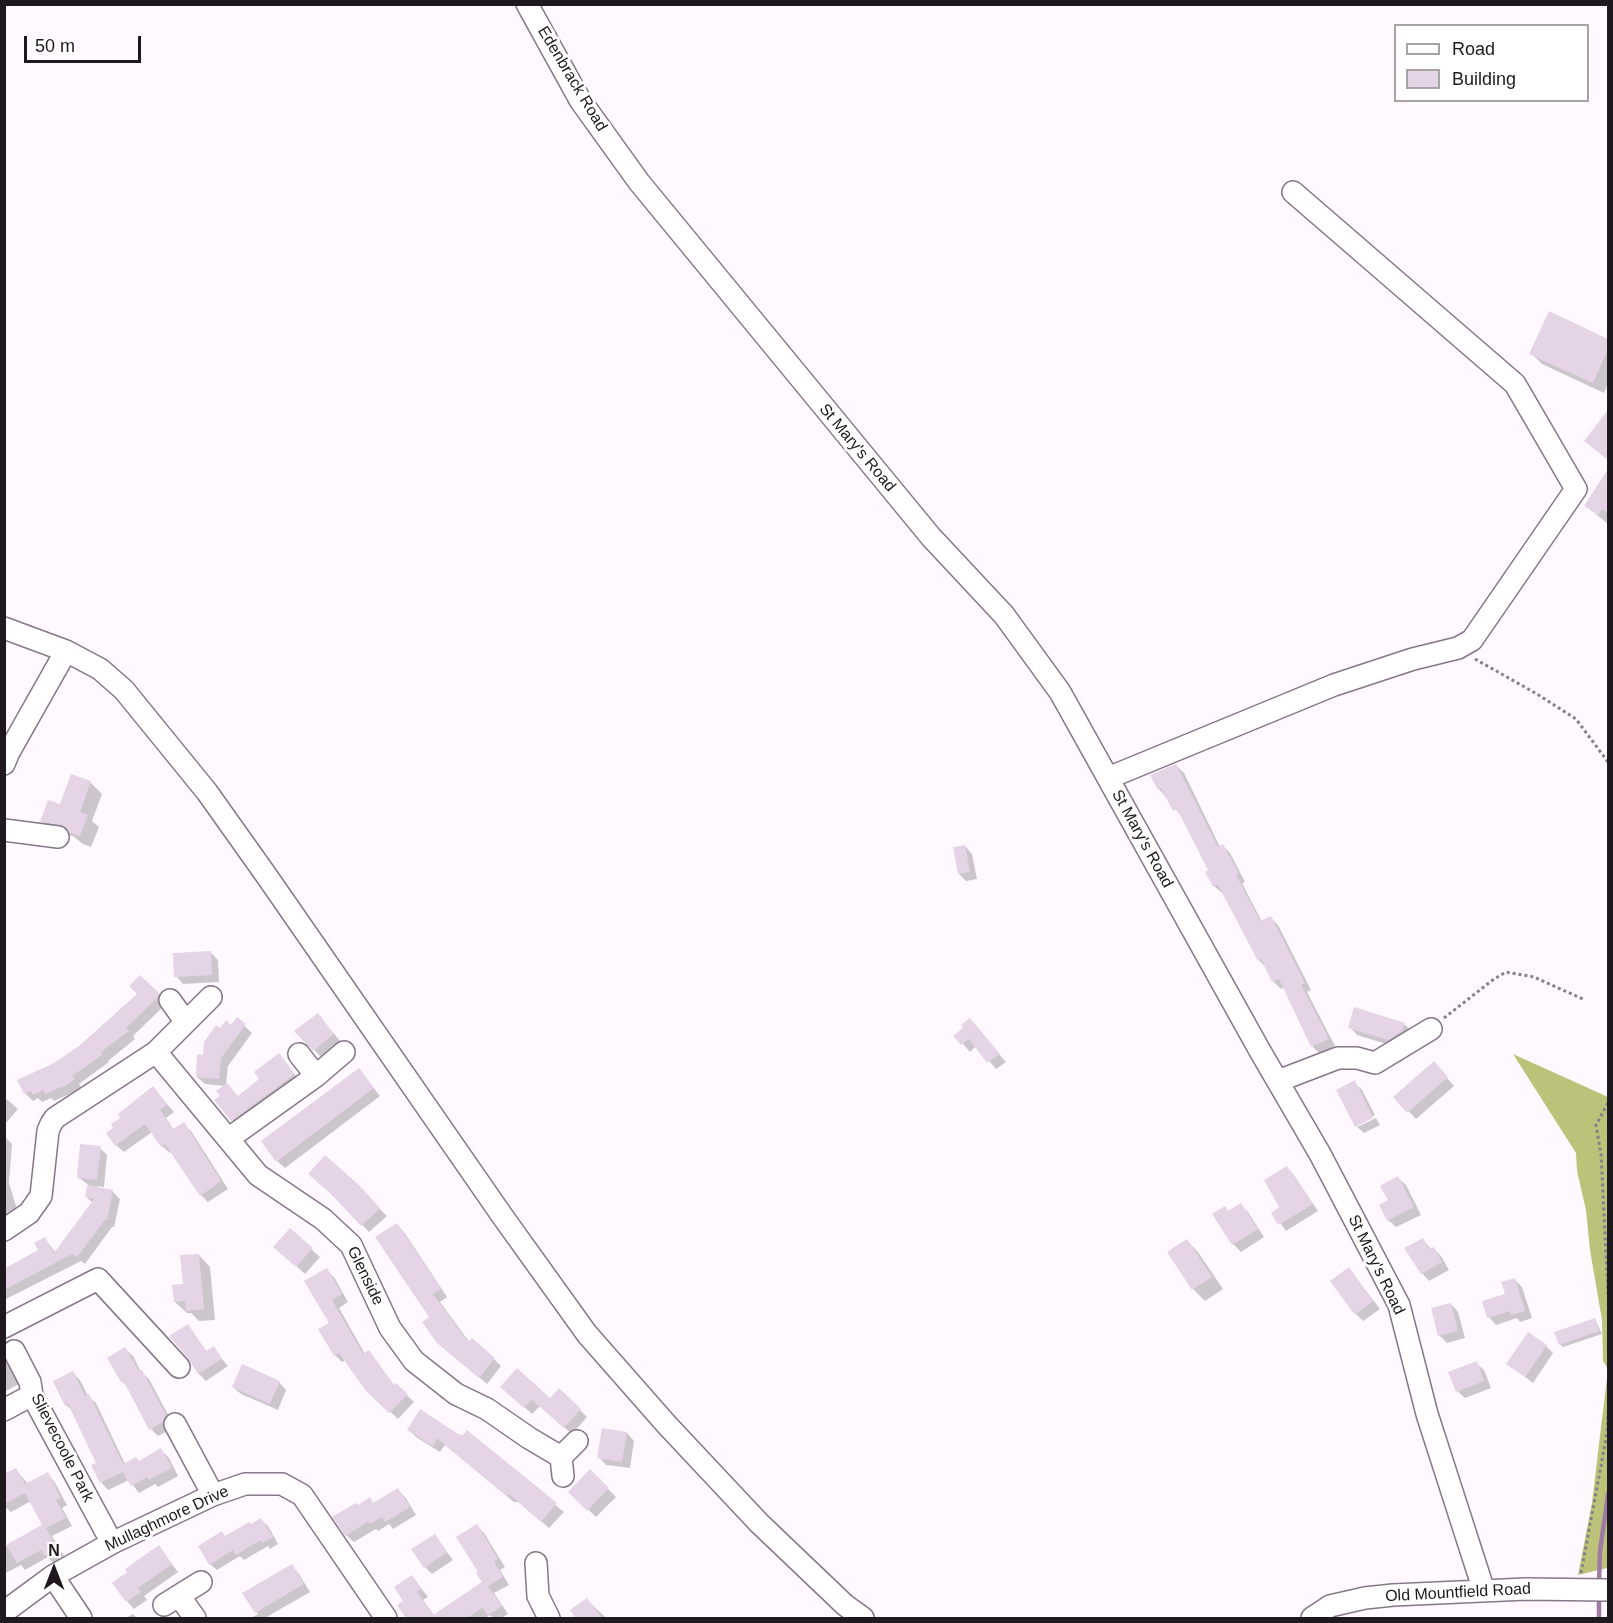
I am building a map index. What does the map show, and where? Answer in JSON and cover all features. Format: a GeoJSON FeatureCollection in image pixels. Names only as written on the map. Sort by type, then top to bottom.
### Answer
{"type":"FeatureCollection","features":[{"type":"Feature","properties":{"kind":"street","name":"Edenbrack Road"},"geometry":{"type":"LineString","coordinates":[[527,4],[580,100],[639,182]]}},
{"type":"Feature","properties":{"kind":"street","name":"St Mary's Road"},"geometry":{"type":"LineString","coordinates":[[639,182],[931,537],[1004,615],[1060,692],[1320,1154],[1399,1305],[1427,1414],[1484,1591]]}},
{"type":"Feature","properties":{"kind":"street"},"geometry":{"type":"LineString","coordinates":[[1108,778],[1334,685],[1413,659],[1458,648],[1472,640],[1576,489],[1515,384],[1293,192]]}},
{"type":"Feature","properties":{"kind":"street"},"geometry":{"type":"LineString","coordinates":[[4,628],[66,651],[100,669],[124,690],[207,792],[587,1334],[667,1425],[759,1523],[845,1605],[863,1618]]}},
{"type":"Feature","properties":{"kind":"street"},"geometry":{"type":"LineString","coordinates":[[4,765],[9,752],[66,651]]}},
{"type":"Feature","properties":{"kind":"street"},"geometry":{"type":"LineString","coordinates":[[4,830],[58,837]]}},
{"type":"Feature","properties":{"kind":"street"},"geometry":{"type":"LineString","coordinates":[[4,1230],[30,1213],[41,1196],[51,1124],[55,1118],[156,1052],[211,997]]}},
{"type":"Feature","properties":{"kind":"street"},"geometry":{"type":"LineString","coordinates":[[170,1000],[185,1021]]}},
{"type":"Feature","properties":{"kind":"street"},"geometry":{"type":"LineString","coordinates":[[1278,1081],[1338,1058],[1357,1058],[1375,1063],[1431,1029]]}},
{"type":"Feature","properties":{"kind":"street","name":"Glenside"},"geometry":{"type":"LineString","coordinates":[[156,1052],[258,1175],[323,1219],[351,1245],[390,1328],[414,1361],[456,1394],[487,1409],[528,1438],[562,1466],[577,1442]]}},
{"type":"Feature","properties":{"kind":"street"},"geometry":{"type":"LineString","coordinates":[[228,1140],[316,1076],[344,1052]]}},
{"type":"Feature","properties":{"kind":"street"},"geometry":{"type":"LineString","coordinates":[[299,1054],[316,1076]]}},
{"type":"Feature","properties":{"kind":"street"},"geometry":{"type":"LineString","coordinates":[[4,1327],[98,1279],[179,1367]]}},
{"type":"Feature","properties":{"kind":"street","name":"Slievecoole Park"},"geometry":{"type":"LineString","coordinates":[[14,1351],[30,1382],[32,1395],[112,1543]]}},
{"type":"Feature","properties":{"kind":"street"},"geometry":{"type":"LineString","coordinates":[[4,1410],[32,1395]]}},
{"type":"Feature","properties":{"kind":"street"},"geometry":{"type":"LineString","coordinates":[[175,1424],[213,1495]]}},
{"type":"Feature","properties":{"kind":"street","name":"Mullaghmore Drive"},"geometry":{"type":"LineString","coordinates":[[4,1612],[53,1576],[112,1543],[213,1495],[245,1484],[282,1484],[302,1495],[386,1618]]}},
{"type":"Feature","properties":{"kind":"street"},"geometry":{"type":"LineString","coordinates":[[536,1563],[538,1596],[549,1618]]}},
{"type":"Feature","properties":{"kind":"street"},"geometry":{"type":"LineString","coordinates":[[53,1576],[81,1618]]}},
{"type":"Feature","properties":{"kind":"street"},"geometry":{"type":"LineString","coordinates":[[195,1618],[172,1600],[201,1582]]}},
{"type":"Feature","properties":{"kind":"street","name":"Old Mountfield Road"},"geometry":{"type":"LineString","coordinates":[[1312,1618],[1330,1606],[1365,1598],[1593,1583]]}},
{"type":"Feature","properties":{"kind":"path"},"geometry":{"type":"LineString","coordinates":[[1458,648],[1576,719],[1608,762]]}},
{"type":"Feature","properties":{"kind":"path"},"geometry":{"type":"LineString","coordinates":[[1431,1029],[1506,972],[1534,977],[1585,1000]]}},
{"type":"Feature","properties":{"kind":"path"},"geometry":{"type":"LineString","coordinates":[[1608,1103],[1596,1125],[1601,1154],[1608,1294]]}},
{"type":"Feature","properties":{"kind":"path"},"geometry":{"type":"LineString","coordinates":[[1593,1583],[1608,1412]]}},
{"type":"Feature","properties":{"kind":"green space"},"geometry":{"type":"Polygon","coordinates":[[[1513,1054],[1608,1097],[1608,1369],[1603,1361],[1602,1320],[1576,1153],[1513,1054]]]}},
{"type":"Feature","properties":{"kind":"green space"},"geometry":{"type":"Polygon","coordinates":[[[1608,1369],[1607,1568],[1578,1575],[1592,1503],[1608,1369]]]}},
{"type":"Feature","properties":{"kind":"building"},"geometry":{"type":"Polygon","coordinates":[[[1549,311],[1608,339],[1608,349],[1593,383],[1529,354],[1549,311]]]}},
{"type":"Feature","properties":{"kind":"building"},"geometry":{"type":"Polygon","coordinates":[[[1608,410],[1608,460],[1584,441],[1608,410]]]}},
{"type":"Feature","properties":{"kind":"building"},"geometry":{"type":"Polygon","coordinates":[[[1608,469],[1608,513],[1602,509],[1598,515],[1584,506],[1608,469]]]}},
{"type":"Feature","properties":{"kind":"building"},"geometry":{"type":"Polygon","coordinates":[[[1176,764],[1218,847],[1223,844],[1260,921],[1271,916],[1305,983],[1301,985],[1329,1039],[1311,1047],[1279,979],[1272,982],[1261,959],[1258,961],[1218,885],[1213,887],[1205,872],[1208,870],[1177,809],[1173,811],[1161,788],[1158,790],[1150,775],[1176,764]]]}},
{"type":"Feature","properties":{"kind":"building"},"geometry":{"type":"Polygon","coordinates":[[[71,774],[91,781],[80,812],[88,815],[80,836],[70,833],[66,827],[40,822],[48,800],[60,804],[71,774]]]}},
{"type":"Feature","properties":{"kind":"building"},"geometry":{"type":"Polygon","coordinates":[[[965,845],[970,872],[958,874],[953,847],[965,845]]]}},
{"type":"Feature","properties":{"kind":"building"},"geometry":{"type":"Polygon","coordinates":[[[211,951],[212,975],[174,977],[173,953],[211,951]]]}},
{"type":"Feature","properties":{"kind":"building"},"geometry":{"type":"Polygon","coordinates":[[[140,975],[159,993],[158,997],[126,1028],[129,1031],[101,1052],[103,1054],[72,1076],[75,1079],[66,1085],[45,1094],[44,1090],[33,1095],[31,1091],[24,1094],[17,1080],[54,1063],[79,1046],[137,994],[129,986],[140,975]]]}},
{"type":"Feature","properties":{"kind":"building"},"geometry":{"type":"Polygon","coordinates":[[[1354,1007],[1405,1023],[1402,1031],[1388,1040],[1348,1028],[1354,1007]]]}},
{"type":"Feature","properties":{"kind":"building"},"geometry":{"type":"Polygon","coordinates":[[[318,1013],[334,1034],[313,1051],[294,1031],[318,1013]]]}},
{"type":"Feature","properties":{"kind":"building"},"geometry":{"type":"Polygon","coordinates":[[[237,1017],[246,1024],[221,1058],[219,1079],[196,1077],[197,1054],[203,1055],[204,1042],[216,1025],[220,1028],[226,1020],[231,1025],[237,1017]]]}},
{"type":"Feature","properties":{"kind":"building"},"geometry":{"type":"Polygon","coordinates":[[[970,1018],[1000,1054],[987,1063],[969,1039],[961,1045],[953,1036],[970,1018]]]}},
{"type":"Feature","properties":{"kind":"building"},"geometry":{"type":"Polygon","coordinates":[[[279,1053],[295,1074],[231,1121],[214,1100],[220,1096],[216,1091],[227,1083],[238,1096],[259,1079],[254,1072],[279,1053]]]}},
{"type":"Feature","properties":{"kind":"building"},"geometry":{"type":"Polygon","coordinates":[[[1434,1061],[1448,1077],[1407,1113],[1393,1097],[1434,1061]]]}},
{"type":"Feature","properties":{"kind":"building"},"geometry":{"type":"Polygon","coordinates":[[[359,1068],[374,1088],[276,1162],[261,1141],[359,1068]]]}},
{"type":"Feature","properties":{"kind":"building"},"geometry":{"type":"Polygon","coordinates":[[[1355,1080],[1373,1118],[1355,1127],[1336,1090],[1355,1080]]]}},
{"type":"Feature","properties":{"kind":"building"},"geometry":{"type":"Polygon","coordinates":[[[153,1086],[167,1104],[160,1110],[173,1129],[184,1122],[221,1181],[200,1196],[165,1144],[161,1147],[145,1124],[115,1146],[106,1133],[113,1128],[111,1124],[120,1118],[118,1114],[153,1086]]]}},
{"type":"Feature","properties":{"kind":"building"},"geometry":{"type":"Polygon","coordinates":[[[80,1144],[101,1146],[97,1180],[77,1178],[80,1144]]]}},
{"type":"Feature","properties":{"kind":"building"},"geometry":{"type":"Polygon","coordinates":[[[325,1155],[359,1185],[380,1208],[361,1226],[330,1193],[308,1174],[325,1155]]]}},
{"type":"Feature","properties":{"kind":"building"},"geometry":{"type":"Polygon","coordinates":[[[1287,1166],[1313,1204],[1278,1225],[1271,1213],[1279,1207],[1264,1180],[1287,1166]]]}},
{"type":"Feature","properties":{"kind":"building"},"geometry":{"type":"Polygon","coordinates":[[[1398,1176],[1414,1207],[1387,1221],[1379,1205],[1388,1200],[1380,1186],[1398,1176]]]}},
{"type":"Feature","properties":{"kind":"building"},"geometry":{"type":"Polygon","coordinates":[[[87,1185],[113,1190],[107,1220],[77,1257],[72,1254],[4,1290],[4,1269],[38,1250],[34,1243],[45,1237],[54,1253],[94,1199],[85,1197],[87,1185]]]}},
{"type":"Feature","properties":{"kind":"building"},"geometry":{"type":"Polygon","coordinates":[[[1241,1203],[1258,1229],[1232,1245],[1212,1214],[1225,1206],[1228,1211],[1241,1203]]]}},
{"type":"Feature","properties":{"kind":"building"},"geometry":{"type":"Polygon","coordinates":[[[397,1223],[441,1289],[433,1294],[468,1342],[472,1338],[495,1358],[479,1378],[437,1343],[422,1322],[429,1317],[375,1237],[397,1223]]]}},
{"type":"Feature","properties":{"kind":"building"},"geometry":{"type":"Polygon","coordinates":[[[290,1228],[313,1248],[296,1267],[273,1247],[290,1228]]]}},
{"type":"Feature","properties":{"kind":"building"},"geometry":{"type":"Polygon","coordinates":[[[1423,1238],[1429,1249],[1434,1247],[1442,1262],[1421,1274],[1404,1248],[1423,1238]]]}},
{"type":"Feature","properties":{"kind":"building"},"geometry":{"type":"Polygon","coordinates":[[[1187,1239],[1212,1277],[1192,1290],[1167,1252],[1187,1239]]]}},
{"type":"Feature","properties":{"kind":"building"},"geometry":{"type":"Polygon","coordinates":[[[199,1254],[204,1309],[186,1311],[185,1301],[174,1302],[172,1285],[183,1284],[180,1255],[199,1254]]]}},
{"type":"Feature","properties":{"kind":"building"},"geometry":{"type":"Polygon","coordinates":[[[1349,1267],[1373,1301],[1355,1315],[1330,1281],[1349,1267]]]}},
{"type":"Feature","properties":{"kind":"building"},"geometry":{"type":"Polygon","coordinates":[[[327,1268],[342,1294],[332,1300],[363,1354],[369,1350],[394,1385],[396,1383],[408,1394],[389,1413],[366,1391],[339,1353],[334,1356],[318,1329],[329,1323],[304,1281],[327,1268]]]}},
{"type":"Feature","properties":{"kind":"building"},"geometry":{"type":"Polygon","coordinates":[[[1515,1278],[1525,1311],[1511,1315],[1510,1311],[1487,1318],[1482,1301],[1505,1294],[1501,1282],[1515,1278]]]}},
{"type":"Feature","properties":{"kind":"building"},"geometry":{"type":"Polygon","coordinates":[[[1451,1303],[1458,1331],[1438,1336],[1431,1308],[1451,1303]]]}},
{"type":"Feature","properties":{"kind":"building"},"geometry":{"type":"Polygon","coordinates":[[[1595,1318],[1599,1331],[1559,1345],[1554,1332],[1595,1318]]]}},
{"type":"Feature","properties":{"kind":"building"},"geometry":{"type":"Polygon","coordinates":[[[188,1324],[206,1351],[214,1346],[222,1359],[198,1374],[169,1336],[188,1324]]]}},
{"type":"Feature","properties":{"kind":"building"},"geometry":{"type":"Polygon","coordinates":[[[1528,1332],[1547,1345],[1525,1377],[1506,1364],[1528,1332]]]}},
{"type":"Feature","properties":{"kind":"building"},"geometry":{"type":"Polygon","coordinates":[[[125,1347],[139,1371],[142,1370],[166,1415],[163,1422],[149,1430],[123,1380],[121,1382],[107,1358],[125,1347]]]}},
{"type":"Feature","properties":{"kind":"building"},"geometry":{"type":"Polygon","coordinates":[[[1477,1361],[1484,1381],[1456,1392],[1448,1372],[1477,1361]]]}},
{"type":"Feature","properties":{"kind":"building"},"geometry":{"type":"Polygon","coordinates":[[[242,1364],[280,1381],[270,1404],[232,1387],[242,1364]]]}},
{"type":"Feature","properties":{"kind":"building"},"geometry":{"type":"Polygon","coordinates":[[[517,1368],[550,1398],[559,1388],[581,1409],[564,1428],[532,1400],[524,1408],[500,1387],[517,1368]]]}},
{"type":"Feature","properties":{"kind":"building"},"geometry":{"type":"Polygon","coordinates":[[[73,1371],[85,1396],[89,1394],[123,1464],[136,1457],[139,1461],[161,1448],[172,1468],[131,1486],[123,1472],[100,1483],[91,1465],[96,1463],[68,1404],[65,1406],[53,1381],[73,1371]]]}},
{"type":"Feature","properties":{"kind":"building"},"geometry":{"type":"Polygon","coordinates":[[[420,1409],[458,1434],[463,1435],[467,1430],[557,1503],[541,1522],[437,1438],[433,1446],[407,1430],[420,1409]]]}},
{"type":"Feature","properties":{"kind":"building"},"geometry":{"type":"Polygon","coordinates":[[[602,1428],[627,1432],[622,1462],[597,1458],[602,1428]]]}},
{"type":"Feature","properties":{"kind":"building"},"geometry":{"type":"Polygon","coordinates":[[[16,1468],[25,1484],[48,1472],[61,1498],[56,1500],[66,1518],[46,1528],[58,1549],[45,1556],[41,1550],[17,1563],[6,1545],[42,1525],[25,1493],[4,1504],[4,1474],[16,1468]]]}},
{"type":"Feature","properties":{"kind":"building"},"geometry":{"type":"Polygon","coordinates":[[[590,1469],[609,1488],[587,1511],[568,1492],[590,1469]]]}},
{"type":"Feature","properties":{"kind":"building"},"geometry":{"type":"Polygon","coordinates":[[[398,1488],[410,1507],[385,1522],[382,1517],[370,1524],[368,1522],[345,1536],[332,1517],[370,1497],[373,1503],[398,1488]]]}},
{"type":"Feature","properties":{"kind":"building"},"geometry":{"type":"Polygon","coordinates":[[[261,1518],[273,1537],[262,1543],[260,1540],[236,1555],[233,1550],[209,1565],[198,1546],[222,1531],[225,1536],[261,1518]]]}},
{"type":"Feature","properties":{"kind":"building"},"geometry":{"type":"Polygon","coordinates":[[[477,1524],[498,1559],[494,1562],[503,1577],[488,1586],[502,1606],[488,1615],[482,1608],[467,1618],[406,1618],[397,1605],[403,1601],[394,1587],[412,1575],[422,1589],[417,1592],[433,1615],[482,1582],[456,1537],[477,1524]]]}},
{"type":"Feature","properties":{"kind":"building"},"geometry":{"type":"Polygon","coordinates":[[[435,1534],[447,1552],[424,1568],[411,1549],[435,1534]]]}},
{"type":"Feature","properties":{"kind":"building"},"geometry":{"type":"Polygon","coordinates":[[[159,1545],[172,1564],[138,1588],[141,1592],[126,1602],[112,1583],[127,1572],[125,1569],[159,1545]]]}},
{"type":"Feature","properties":{"kind":"building"},"geometry":{"type":"Polygon","coordinates":[[[292,1564],[304,1584],[255,1613],[242,1593],[292,1564]]]}},
{"type":"Feature","properties":{"kind":"building"},"geometry":{"type":"Polygon","coordinates":[[[587,1598],[602,1618],[576,1618],[570,1610],[587,1598]]]}},
{"type":"Feature","properties":{"kind":"waterway"},"geometry":{"type":"LineString","coordinates":[[1599,1584],[1600,1551],[1608,1494]]}},
{"type":"Feature","properties":{"kind":"waterway"},"geometry":{"type":"LineString","coordinates":[[1599,1595],[1599,1618]]}}]}
